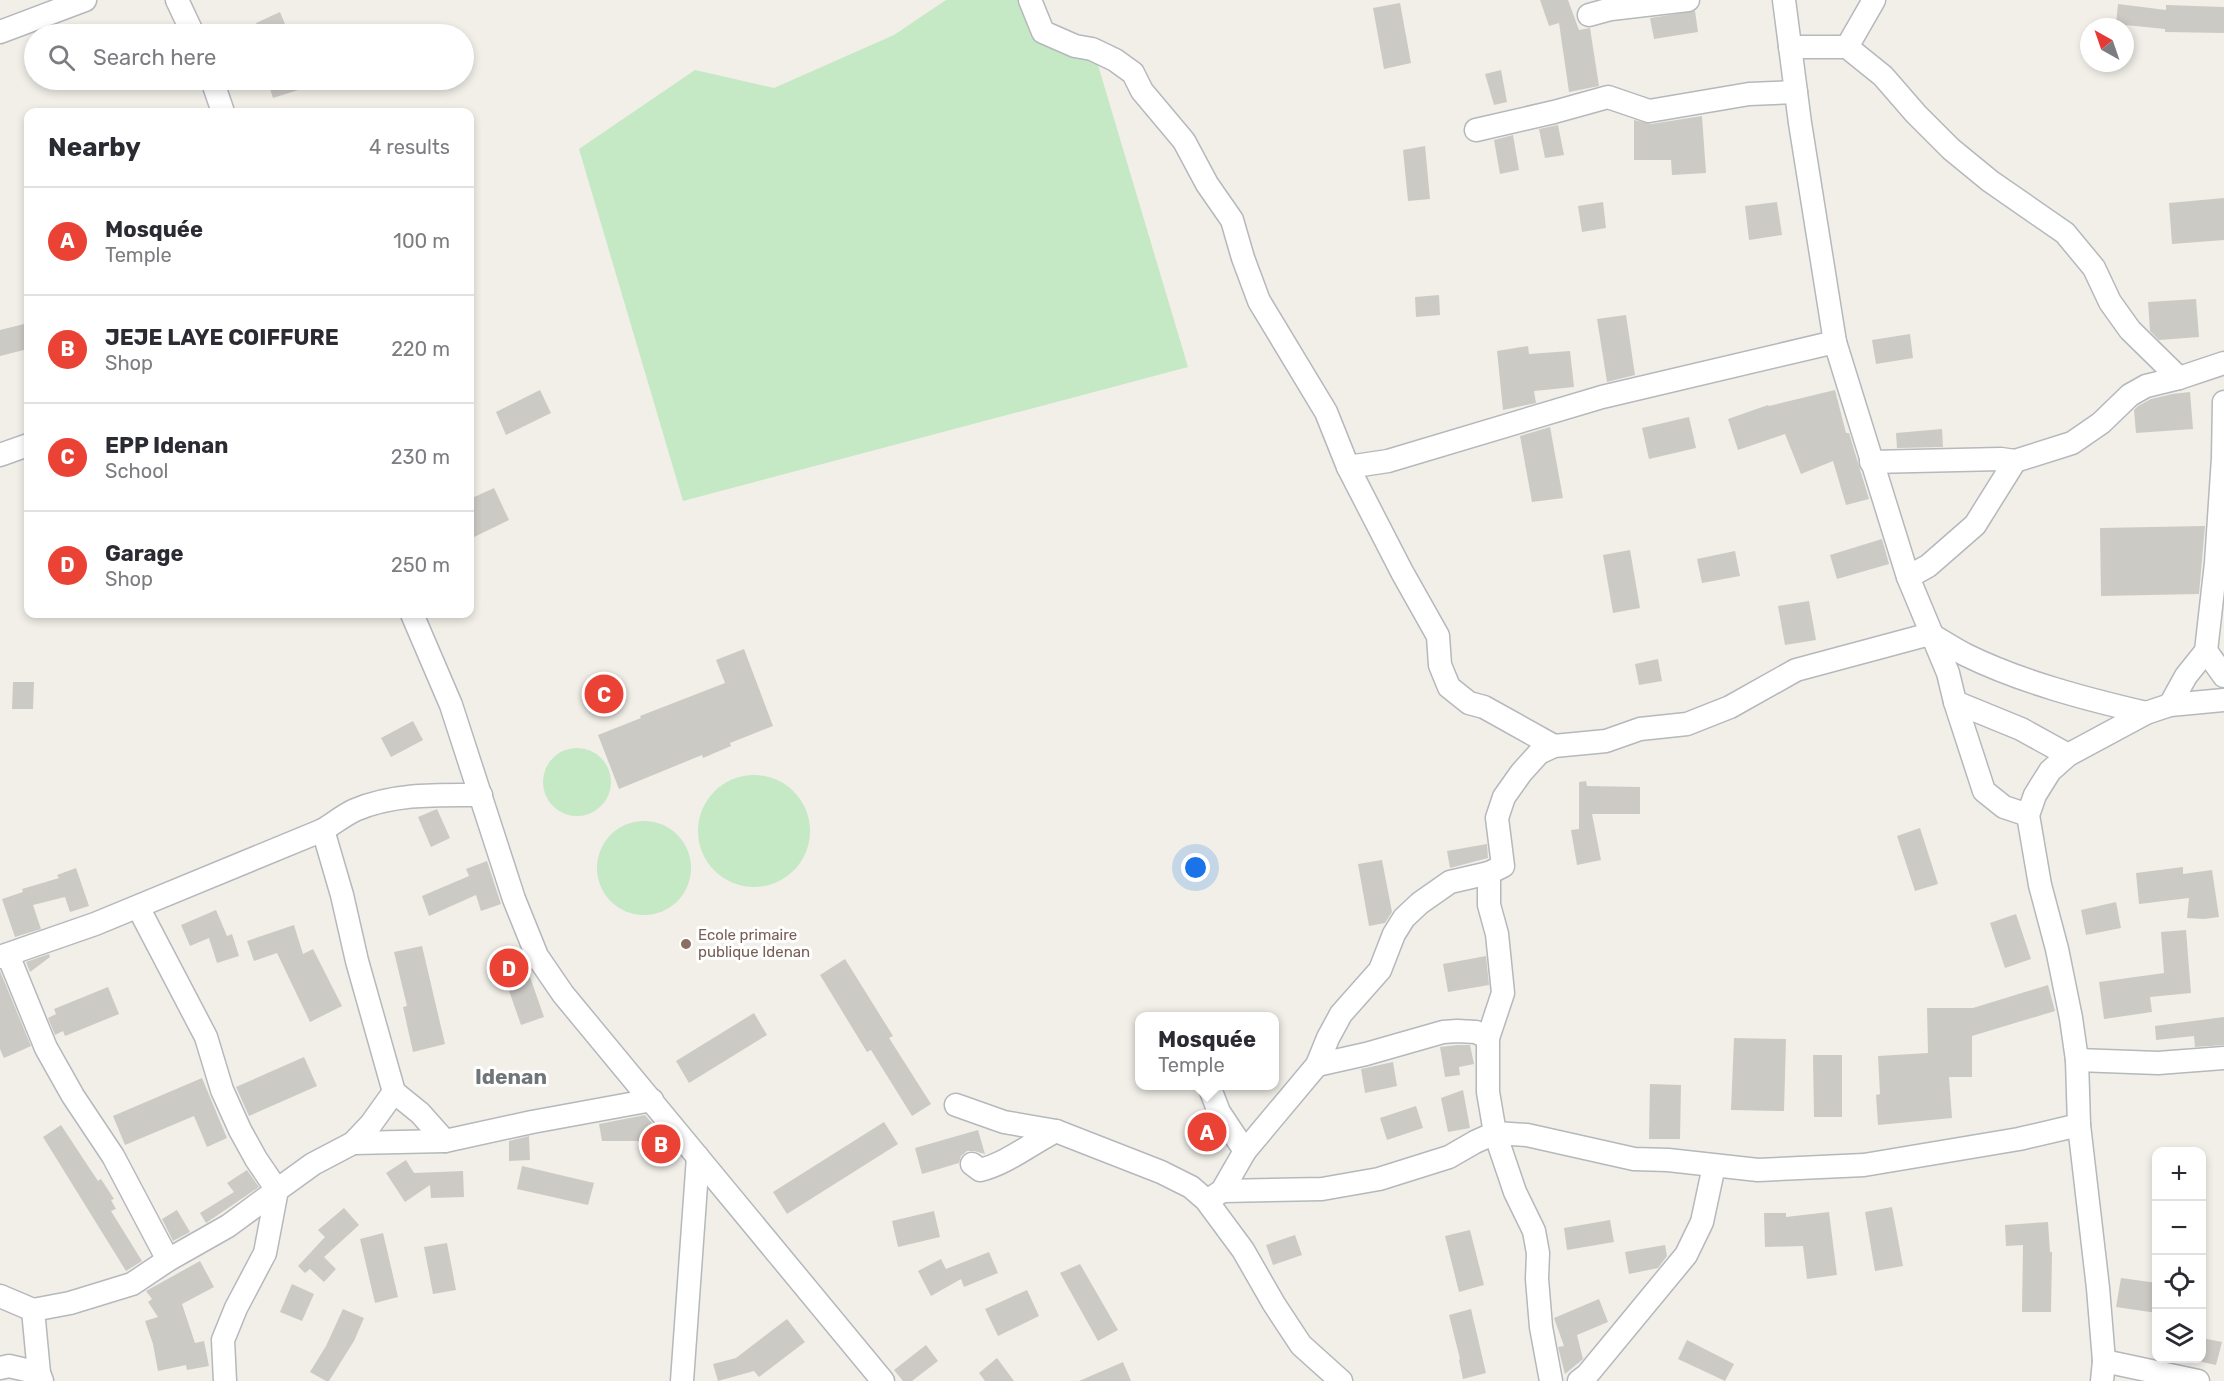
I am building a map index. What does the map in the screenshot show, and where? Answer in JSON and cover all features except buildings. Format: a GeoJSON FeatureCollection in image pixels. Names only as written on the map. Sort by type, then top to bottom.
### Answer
{"type":"FeatureCollection","features":[{"type":"Feature","properties":{"kind":"street"},"geometry":{"type":"LineString","coordinates":[[0,32],[84,0]]}},
{"type":"Feature","properties":{"kind":"street"},"geometry":{"type":"LineString","coordinates":[[177,0],[188,24]]}},
{"type":"Feature","properties":{"kind":"street"},"geometry":{"type":"LineString","coordinates":[[1030,0],[1043,32],[1075,46],[1103,54],[1133,73],[1142,91],[1184,141],[1207,184],[1232,220],[1242,258],[1259,301],[1326,412],[1348,468],[1438,636],[1440,665],[1449,687],[1469,703],[1484,707],[1554,746]]}},
{"type":"Feature","properties":{"kind":"street"},"geometry":{"type":"LineString","coordinates":[[1588,15],[1611,9],[1688,0]]}},
{"type":"Feature","properties":{"kind":"street"},"geometry":{"type":"LineString","coordinates":[[1784,0],[1835,342],[1908,577],[1948,673],[1984,791],[2004,807],[2028,815]]}},
{"type":"Feature","properties":{"kind":"street"},"geometry":{"type":"LineString","coordinates":[[1847,47],[1874,0]]}},
{"type":"Feature","properties":{"kind":"street"},"geometry":{"type":"LineString","coordinates":[[1790,47],[1847,47],[1883,76],[1916,114],[1951,148],[1990,181],[2065,233],[2094,268],[2110,302],[2130,330],[2179,378]]}},
{"type":"Feature","properties":{"kind":"street"},"geometry":{"type":"LineString","coordinates":[[215,90],[222,108]]}},
{"type":"Feature","properties":{"kind":"street"},"geometry":{"type":"LineString","coordinates":[[1476,129],[1554,112],[1608,97],[1648,111],[1749,94],[1796,92]]}},
{"type":"Feature","properties":{"kind":"street"},"geometry":{"type":"LineString","coordinates":[[1348,468],[1388,460],[1602,397],[1835,342]]}},
{"type":"Feature","properties":{"kind":"street"},"geometry":{"type":"LineString","coordinates":[[1871,462],[2001,459],[2015,461],[2072,442],[2101,423],[2130,395],[2146,386],[2224,363]]}},
{"type":"Feature","properties":{"kind":"street"},"geometry":{"type":"LineString","coordinates":[[2170,705],[2186,676],[2206,651],[2216,563],[2224,402]]}},
{"type":"Feature","properties":{"kind":"street"},"geometry":{"type":"LineString","coordinates":[[0,455],[24,446]]}},
{"type":"Feature","properties":{"kind":"street"},"geometry":{"type":"LineString","coordinates":[[1908,577],[1928,566],[1975,525],[2015,461]]}},
{"type":"Feature","properties":{"kind":"street"},"geometry":{"type":"LineString","coordinates":[[414,618],[451,705],[514,899],[537,956],[563,994],[883,1381]]}},
{"type":"Feature","properties":{"kind":"street"},"geometry":{"type":"LineString","coordinates":[[1214,1196],[1245,1151],[1317,1065],[1341,1014],[1380,970],[1394,934],[1404,918],[1420,903],[1450,882],[1489,873],[1503,866],[1497,818],[1504,797],[1539,753],[1554,746],[1606,741],[1640,729],[1687,724],[1730,707],[1796,670],[1930,634],[1965,655],[2023,677],[2078,696],[2146,713]]}},
{"type":"Feature","properties":{"kind":"street"},"geometry":{"type":"LineString","coordinates":[[2206,651],[2224,676]]}},
{"type":"Feature","properties":{"kind":"street"},"geometry":{"type":"LineString","coordinates":[[2198,1381],[2103,1371],[2098,1288],[2079,1125],[2077,1060],[2069,1006],[2040,885],[2028,815],[2035,795],[2050,771],[2068,755],[2146,713],[2170,705],[2224,700]]}},
{"type":"Feature","properties":{"kind":"street"},"geometry":{"type":"LineString","coordinates":[[1955,702],[2021,729],[2068,755]]}},
{"type":"Feature","properties":{"kind":"street"},"geometry":{"type":"LineString","coordinates":[[168,1260],[113,1156],[73,1096],[46,1048],[4,956],[138,907],[322,830],[354,811],[392,798],[427,795],[481,795]]}},
{"type":"Feature","properties":{"kind":"street"},"geometry":{"type":"LineString","coordinates":[[322,830],[342,895],[357,961],[394,1092],[420,1113],[445,1141]]}},
{"type":"Feature","properties":{"kind":"street"},"geometry":{"type":"LineString","coordinates":[[1489,873],[1489,906],[1497,934],[1503,993],[1488,1038],[1488,1092],[1495,1133],[1515,1192],[1534,1231],[1538,1253],[1537,1279],[1541,1327],[1551,1381]]}},
{"type":"Feature","properties":{"kind":"street"},"geometry":{"type":"LineString","coordinates":[[138,907],[206,1037],[222,1090],[240,1130],[277,1190],[265,1253],[236,1308],[223,1340],[225,1381]]}},
{"type":"Feature","properties":{"kind":"street"},"geometry":{"type":"LineString","coordinates":[[1317,1065],[1443,1032],[1457,1030],[1476,1032],[1488,1038]]}},
{"type":"Feature","properties":{"kind":"street"},"geometry":{"type":"LineString","coordinates":[[2077,1060],[2158,1063],[2224,1058]]}},
{"type":"Feature","properties":{"kind":"street"},"geometry":{"type":"LineString","coordinates":[[1211,1090],[1220,1112],[1245,1151]]}},
{"type":"Feature","properties":{"kind":"street"},"geometry":{"type":"LineString","coordinates":[[0,1296],[33,1310],[70,1303],[132,1284],[168,1260],[228,1226],[313,1164],[353,1143],[371,1124],[394,1092]]}},
{"type":"Feature","properties":{"kind":"street"},"geometry":{"type":"LineString","coordinates":[[353,1143],[445,1141],[652,1100]]}},
{"type":"Feature","properties":{"kind":"street"},"geometry":{"type":"LineString","coordinates":[[956,1105],[1004,1122],[1056,1131],[1161,1172],[1214,1196],[1322,1189],[1379,1179],[1449,1157],[1495,1133],[1527,1135],[1634,1159],[1668,1160],[1758,1170],[1864,1165],[2019,1139],[2079,1125]]}},
{"type":"Feature","properties":{"kind":"street"},"geometry":{"type":"LineString","coordinates":[[972,1164],[980,1170],[994,1167],[1029,1144],[1056,1131]]}},
{"type":"Feature","properties":{"kind":"street"},"geometry":{"type":"LineString","coordinates":[[682,1381],[698,1157]]}},
{"type":"Feature","properties":{"kind":"street"},"geometry":{"type":"LineString","coordinates":[[1579,1381],[1587,1375],[1686,1256],[1702,1222],[1714,1166]]}},
{"type":"Feature","properties":{"kind":"street"},"geometry":{"type":"LineString","coordinates":[[1214,1196],[1274,1304],[1301,1345],[1341,1381]]}},
{"type":"Feature","properties":{"kind":"street"},"geometry":{"type":"LineString","coordinates":[[0,1368],[9,1366],[41,1377],[33,1310]]}},
{"type":"Feature","properties":{"kind":"green space"},"geometry":{"type":"Polygon","coordinates":[[[946,0],[1026,0],[1038,35],[1095,55],[1188,367],[683,501],[579,149],[695,70],[774,88],[894,35],[946,0]]]}},
{"type":"Feature","properties":{"kind":"green space"},"geometry":{"type":"Polygon","coordinates":[[[577,748],[590,751],[601,758],[608,769],[611,782],[608,795],[601,806],[590,813],[577,816],[564,813],[553,806],[546,795],[543,782],[546,769],[553,758],[564,751],[577,748]]]}},
{"type":"Feature","properties":{"kind":"green space"},"geometry":{"type":"Polygon","coordinates":[[[754,775],[775,779],[793,792],[806,810],[810,831],[806,852],[793,870],[775,883],[754,887],[733,883],[715,870],[702,852],[698,831],[702,810],[715,792],[733,779],[754,775]]]}},
{"type":"Feature","properties":{"kind":"green space"},"geometry":{"type":"Polygon","coordinates":[[[644,821],[662,824],[677,835],[688,850],[691,868],[688,886],[677,901],[662,912],[644,915],[626,912],[611,901],[600,886],[597,868],[600,850],[611,835],[626,824],[644,821]]]}},
{"type":"Feature","properties":{"kind":"place","name":"EPP Idenan"},"geometry":{"type":"Point","coordinates":[604,694]}},
{"type":"Feature","properties":{"kind":"place","name":"Ecole primaire publique Idenan"},"geometry":{"type":"Point","coordinates":[686,944]}},
{"type":"Feature","properties":{"kind":"place","name":"Garage"},"geometry":{"type":"Point","coordinates":[509,968]}},
{"type":"Feature","properties":{"kind":"place","name":"Mosquée"},"geometry":{"type":"Point","coordinates":[1207,1132]}},
{"type":"Feature","properties":{"kind":"place","name":"JEJE LAYE COIFFURE"},"geometry":{"type":"Point","coordinates":[661,1144]}},
{"type":"Feature","properties":{"kind":"district","name":"Idenan"},"geometry":{"type":"Point","coordinates":[511,1077]}}]}
